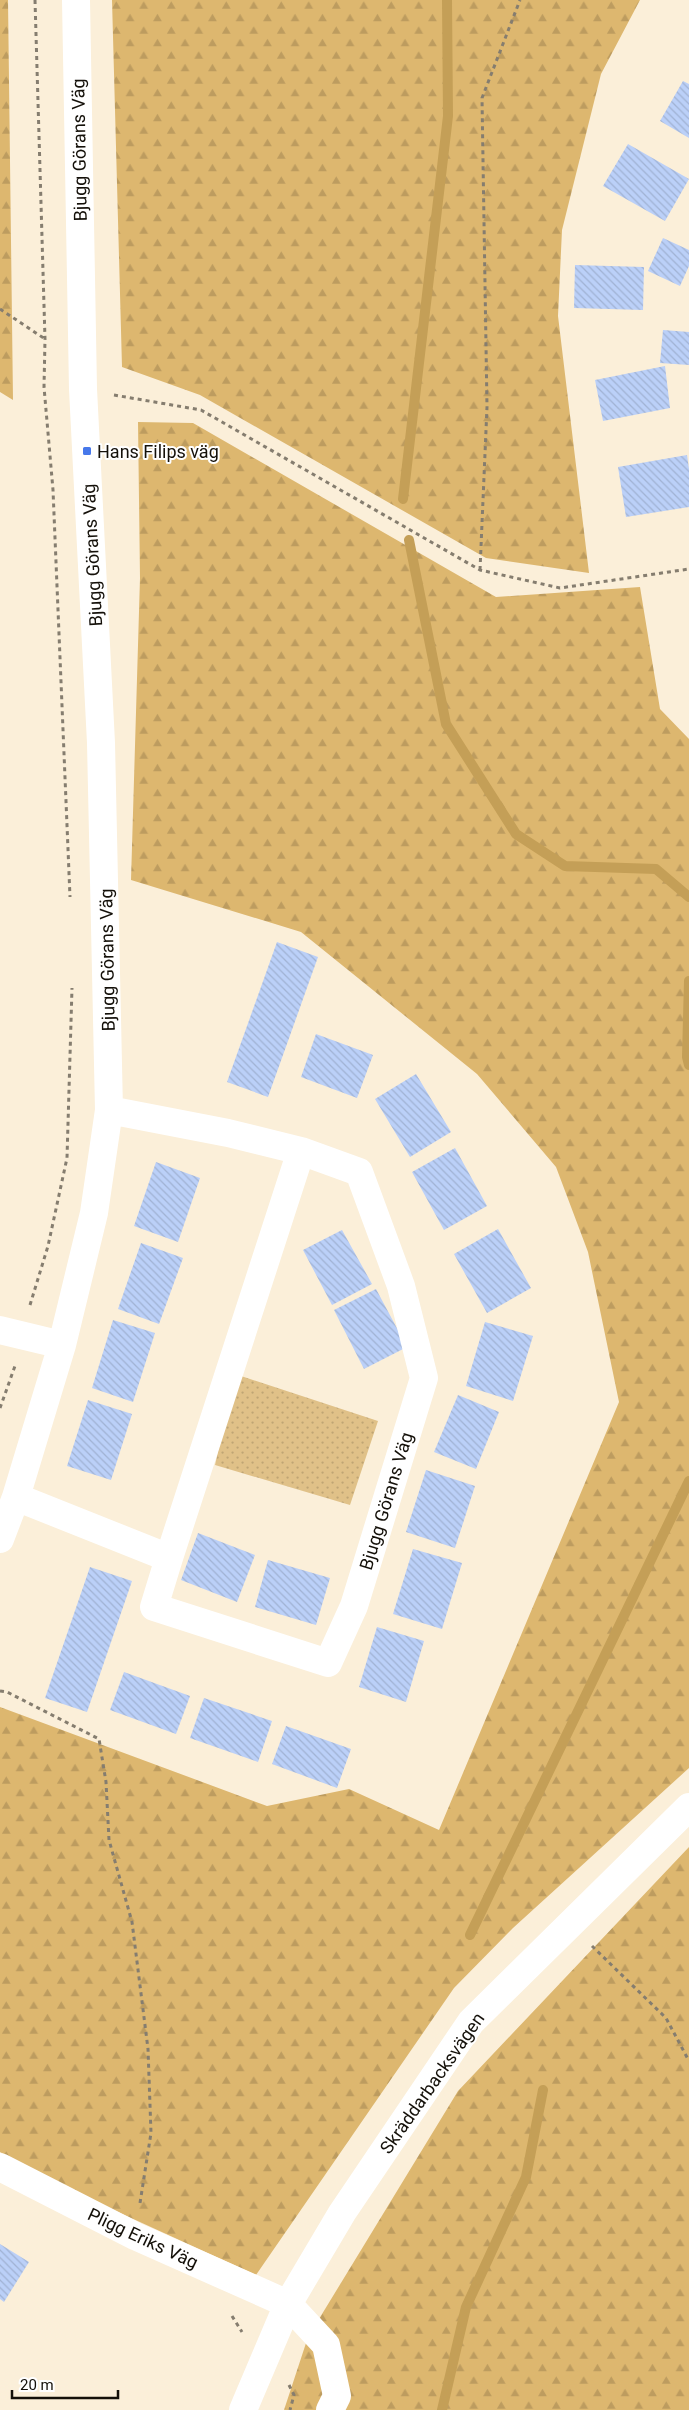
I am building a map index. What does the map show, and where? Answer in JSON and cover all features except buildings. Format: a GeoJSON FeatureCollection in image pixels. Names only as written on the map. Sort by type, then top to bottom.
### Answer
{"type":"FeatureCollection","features":[{"type":"Feature","properties":{"kind":"street","name":"Bjugg Görans Väg"},"geometry":{"type":"LineString","coordinates":[[0,1539],[16,1497],[62,1346],[94,1213],[110,1110],[101,743],[83,389],[76,0]]}},
{"type":"Feature","properties":{"kind":"street","name":"Bjugg Görans Väg"},"geometry":{"type":"LineString","coordinates":[[110,1110],[228,1133],[301,1151],[359,1172],[401,1286],[424,1378],[354,1606],[328,1663],[154,1606],[301,1151]]}},
{"type":"Feature","properties":{"kind":"street"},"geometry":{"type":"LineString","coordinates":[[11,1332],[62,1346]]}},
{"type":"Feature","properties":{"kind":"street"},"geometry":{"type":"LineString","coordinates":[[16,1497],[169,1558]]}},
{"type":"Feature","properties":{"kind":"street","name":"Skräddarbacksvägen"},"geometry":{"type":"LineString","coordinates":[[243,2410],[288,2304],[342,2214],[471,2022],[689,1806]]}},
{"type":"Feature","properties":{"kind":"street","name":"Pligg Eriks Väg"},"geometry":{"type":"LineString","coordinates":[[0,2168],[135,2236],[288,2304]]}},
{"type":"Feature","properties":{"kind":"street"},"geometry":{"type":"LineString","coordinates":[[288,2304],[326,2345],[337,2396],[330,2410]]}},
{"type":"Feature","properties":{"kind":"path"},"geometry":{"type":"LineString","coordinates":[[35,0],[45,339],[44,387],[54,499],[70,904]]}},
{"type":"Feature","properties":{"kind":"path"},"geometry":{"type":"LineString","coordinates":[[480,570],[487,407],[482,98],[520,0]]}},
{"type":"Feature","properties":{"kind":"path"},"geometry":{"type":"LineString","coordinates":[[0,309],[45,339]]}},
{"type":"Feature","properties":{"kind":"path"},"geometry":{"type":"LineString","coordinates":[[44,387],[83,389],[201,410],[480,570],[560,588],[689,569]]}},
{"type":"Feature","properties":{"kind":"path"},"geometry":{"type":"LineString","coordinates":[[0,1408],[14,1369],[11,1332],[48,1246],[67,1158],[72,982]]}},
{"type":"Feature","properties":{"kind":"path"},"geometry":{"type":"LineString","coordinates":[[0,1691],[7,1692],[99,1739],[106,1782],[108,1840],[132,1922],[148,2049],[151,2133],[135,2236]]}},
{"type":"Feature","properties":{"kind":"path"},"geometry":{"type":"LineString","coordinates":[[570,1925],[666,2018],[689,2061]]}},
{"type":"Feature","properties":{"kind":"shaded area"},"geometry":{"type":"Polygon","coordinates":[[[235,1374],[378,1421],[350,1505],[215,1465],[235,1374]]]}},
{"type":"Feature","properties":{"kind":"green space"},"geometry":{"type":"Polygon","coordinates":[[[0,0],[8,0],[13,400],[0,392],[0,0]]]}},
{"type":"Feature","properties":{"kind":"green space"},"geometry":{"type":"Polygon","coordinates":[[[112,0],[640,0],[601,74],[562,230],[558,316],[589,573],[486,558],[200,395],[122,367],[112,0]]]}},
{"type":"Feature","properties":{"kind":"green space"},"geometry":{"type":"Polygon","coordinates":[[[138,422],[193,423],[496,597],[640,587],[660,709],[689,739],[689,1768],[513,1928],[454,1988],[256,2275],[96,2202],[0,2152],[0,1707],[267,1806],[349,1789],[439,1830],[619,1402],[588,1252],[556,1167],[477,1074],[301,932],[131,880],[140,578],[138,422]]]}},
{"type":"Feature","properties":{"kind":"green space"},"geometry":{"type":"Polygon","coordinates":[[[689,1847],[689,2410],[284,2410],[308,2337],[458,2091],[689,1847]]]}},
{"type":"Feature","properties":{"kind":"waterway"},"geometry":{"type":"LineString","coordinates":[[403,499],[448,116],[447,0]]}},
{"type":"Feature","properties":{"kind":"waterway"},"geometry":{"type":"LineString","coordinates":[[409,540],[446,724],[516,834],[565,866],[656,869],[689,897]]}},
{"type":"Feature","properties":{"kind":"waterway"},"geometry":{"type":"LineString","coordinates":[[689,981],[687,1057],[689,1065]]}},
{"type":"Feature","properties":{"kind":"waterway"},"geometry":{"type":"LineString","coordinates":[[470,1935],[689,1481]]}},
{"type":"Feature","properties":{"kind":"waterway"},"geometry":{"type":"LineString","coordinates":[[442,2410],[466,2307],[526,2177],[543,2090]]}},
{"type":"Feature","properties":{"kind":"place","name":"Hans Filips väg"},"geometry":{"type":"Point","coordinates":[87,451]}}]}
